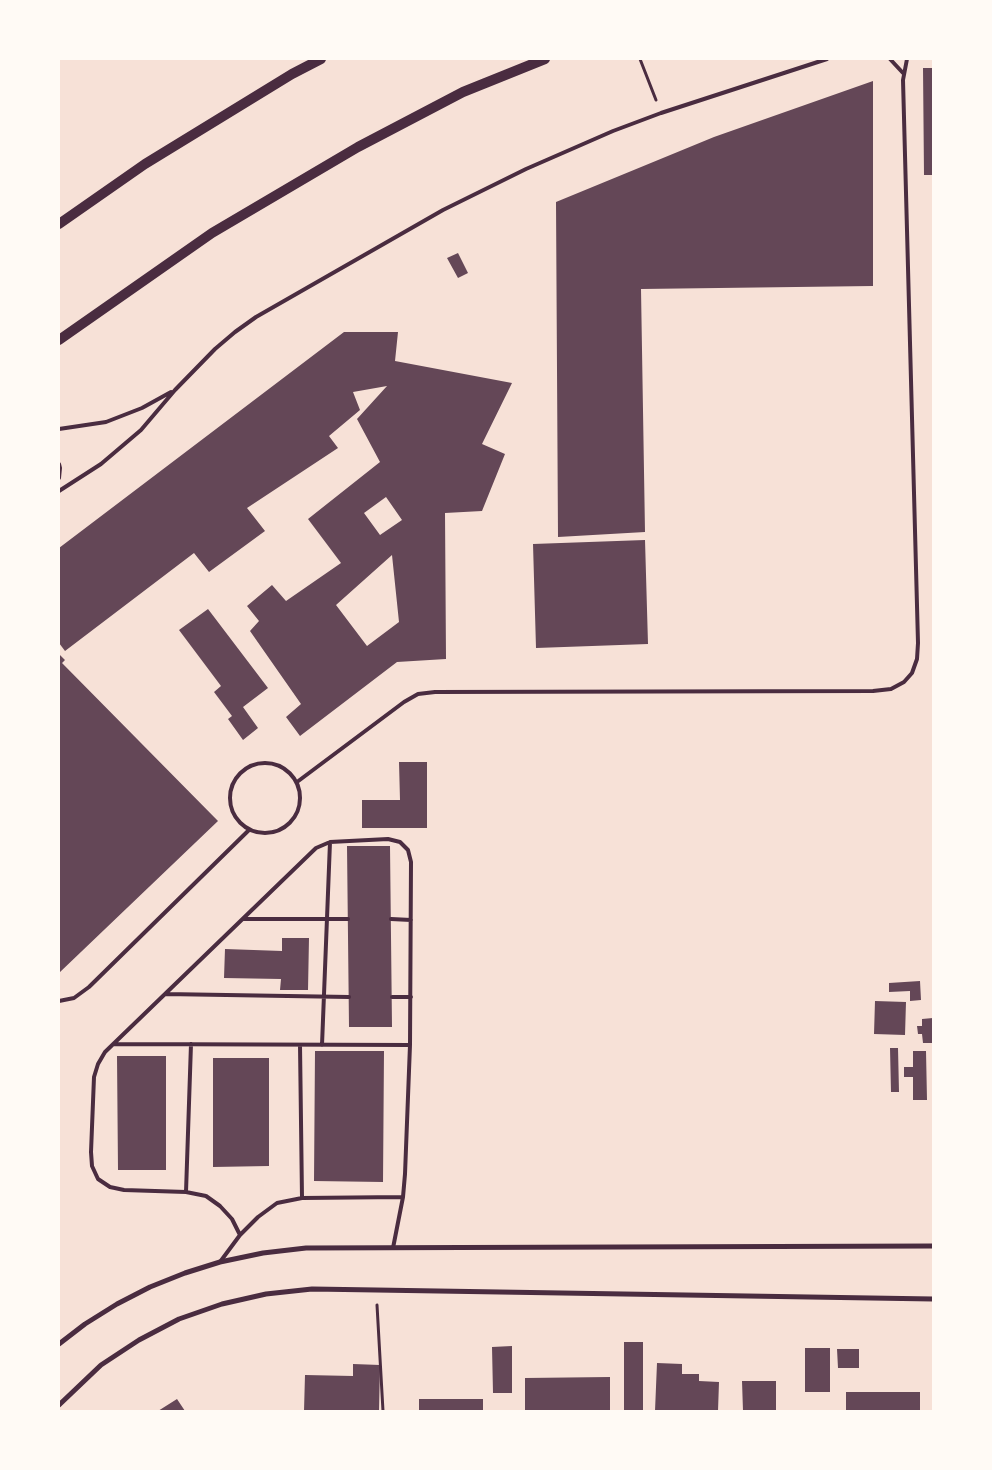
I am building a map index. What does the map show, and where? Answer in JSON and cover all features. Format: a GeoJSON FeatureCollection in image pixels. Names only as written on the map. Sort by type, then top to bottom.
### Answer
{"type":"FeatureCollection","features":[{"type":"Feature","properties":{"kind":"main road"},"geometry":{"type":"LineString","coordinates":[[59,224],[145,164],[292,74],[321,59]]}},
{"type":"Feature","properties":{"kind":"main road"},"geometry":{"type":"LineString","coordinates":[[59,340],[212,233],[358,147],[463,92],[545,59]]}},
{"type":"Feature","properties":{"kind":"street"},"geometry":{"type":"LineString","coordinates":[[59,1344],[85,1324],[133,1295],[184,1273],[220,1262],[263,1253],[306,1248],[933,1246]]}},
{"type":"Feature","properties":{"kind":"street"},"geometry":{"type":"LineString","coordinates":[[59,1405],[101,1365],[139,1340],[179,1319],[222,1304],[266,1294],[312,1289],[933,1299]]}},
{"type":"Feature","properties":{"kind":"lane"},"geometry":{"type":"LineString","coordinates":[[59,491],[101,464],[141,430],[175,390],[215,349],[242,326],[443,210],[526,169],[613,131],[661,113],[828,59]]}},
{"type":"Feature","properties":{"kind":"lane"},"geometry":{"type":"LineString","coordinates":[[890,59],[903,73]]}},
{"type":"Feature","properties":{"kind":"lane"},"geometry":{"type":"LineString","coordinates":[[297,782],[404,702],[418,694],[435,692],[873,691],[891,689],[904,682],[912,673],[917,660],[918,643],[903,73],[906,59]]}},
{"type":"Feature","properties":{"kind":"lane"},"geometry":{"type":"LineString","coordinates":[[59,430],[106,422],[142,408],[175,390]]}},
{"type":"Feature","properties":{"kind":"lane"},"geometry":{"type":"LineString","coordinates":[[59,464],[59,478]]}},
{"type":"Feature","properties":{"kind":"lane"},"geometry":{"type":"LineString","coordinates":[[271,763],[286,770],[297,782],[302,799],[296,816],[284,829],[266,834],[249,830],[236,820],[230,804],[231,788],[240,773],[254,764],[271,763]]}},
{"type":"Feature","properties":{"kind":"lane"},"geometry":{"type":"LineString","coordinates":[[59,1000],[74,998],[89,987],[249,830]]}},
{"type":"Feature","properties":{"kind":"lane"},"geometry":{"type":"LineString","coordinates":[[240,1235],[232,1219],[220,1206],[206,1196],[186,1192],[124,1190],[110,1187],[98,1179],[92,1166],[94,1076],[98,1064],[105,1052],[316,848],[330,842],[388,839],[400,842],[408,850],[411,862],[410,1045],[403,1197],[393,1248]]}},
{"type":"Feature","properties":{"kind":"lane"},"geometry":{"type":"LineString","coordinates":[[322,1045],[330,842]]}},
{"type":"Feature","properties":{"kind":"lane"},"geometry":{"type":"LineString","coordinates":[[242,919],[348,919]]}},
{"type":"Feature","properties":{"kind":"lane"},"geometry":{"type":"LineString","coordinates":[[391,919],[411,920]]}},
{"type":"Feature","properties":{"kind":"lane"},"geometry":{"type":"LineString","coordinates":[[165,994],[349,997]]}},
{"type":"Feature","properties":{"kind":"lane"},"geometry":{"type":"LineString","coordinates":[[392,997],[411,997]]}},
{"type":"Feature","properties":{"kind":"lane"},"geometry":{"type":"LineString","coordinates":[[114,1044],[410,1045]]}},
{"type":"Feature","properties":{"kind":"lane"},"geometry":{"type":"LineString","coordinates":[[186,1192],[191,1044]]}},
{"type":"Feature","properties":{"kind":"lane"},"geometry":{"type":"LineString","coordinates":[[300,1044],[302,1198]]}},
{"type":"Feature","properties":{"kind":"lane"},"geometry":{"type":"LineString","coordinates":[[220,1262],[240,1235],[258,1217],[277,1203],[302,1198],[403,1197]]}},
{"type":"Feature","properties":{"kind":"path"},"geometry":{"type":"LineString","coordinates":[[640,59],[661,113]]}},
{"type":"Feature","properties":{"kind":"path"},"geometry":{"type":"LineString","coordinates":[[376,1290],[383,1411]]}},
{"type":"Feature","properties":{"kind":"building"},"geometry":{"type":"Polygon","coordinates":[[[923,68],[933,68],[933,175],[924,175],[923,68]]]}},
{"type":"Feature","properties":{"kind":"building"},"geometry":{"type":"Polygon","coordinates":[[[873,81],[873,286],[641,289],[645,532],[558,537],[556,202],[714,137],[873,81]]]}},
{"type":"Feature","properties":{"kind":"building"},"geometry":{"type":"Polygon","coordinates":[[[458,253],[468,273],[458,278],[447,258],[458,253]]]}},
{"type":"Feature","properties":{"kind":"building"},"geometry":{"type":"Polygon","coordinates":[[[344,332],[398,332],[395,361],[512,383],[482,444],[505,454],[482,511],[445,513],[446,659],[397,662],[300,736],[286,717],[301,704],[250,631],[259,621],[247,606],[272,585],[286,601],[341,563],[308,519],[380,462],[357,419],[387,386],[353,392],[360,410],[329,436],[338,448],[247,508],[265,531],[209,572],[194,553],[65,651],[59,643],[59,548],[344,332]],[[386,497],[364,513],[380,535],[402,520],[386,497]],[[392,555],[336,605],[367,646],[399,622],[392,555]]]}},
{"type":"Feature","properties":{"kind":"building"},"geometry":{"type":"Polygon","coordinates":[[[645,540],[648,644],[536,648],[533,544],[645,540]]]}},
{"type":"Feature","properties":{"kind":"building"},"geometry":{"type":"Polygon","coordinates":[[[208,609],[268,688],[243,707],[258,728],[243,740],[228,719],[232,716],[214,692],[221,686],[179,630],[208,609]]]}},
{"type":"Feature","properties":{"kind":"building"},"geometry":{"type":"Polygon","coordinates":[[[59,654],[65,660],[62,663],[218,821],[59,973],[59,654]]]}},
{"type":"Feature","properties":{"kind":"building"},"geometry":{"type":"Polygon","coordinates":[[[399,762],[427,762],[427,828],[362,828],[362,800],[400,800],[399,762]]]}},
{"type":"Feature","properties":{"kind":"building"},"geometry":{"type":"Polygon","coordinates":[[[347,846],[390,846],[392,1027],[349,1027],[347,846]]]}},
{"type":"Feature","properties":{"kind":"building"},"geometry":{"type":"Polygon","coordinates":[[[282,938],[309,938],[308,990],[280,990],[281,979],[224,978],[225,949],[282,951],[282,938]]]}},
{"type":"Feature","properties":{"kind":"building"},"geometry":{"type":"Polygon","coordinates":[[[920,981],[921,1000],[910,1001],[910,991],[889,992],[889,983],[920,981]]]}},
{"type":"Feature","properties":{"kind":"building"},"geometry":{"type":"Polygon","coordinates":[[[875,1001],[906,1002],[905,1035],[874,1034],[875,1001]]]}},
{"type":"Feature","properties":{"kind":"building"},"geometry":{"type":"Polygon","coordinates":[[[933,1018],[933,1043],[923,1043],[922,1034],[918,1034],[917,1026],[922,1026],[922,1019],[933,1018]]]}},
{"type":"Feature","properties":{"kind":"building"},"geometry":{"type":"Polygon","coordinates":[[[890,1048],[898,1048],[899,1092],[891,1092],[890,1048]]]}},
{"type":"Feature","properties":{"kind":"building"},"geometry":{"type":"Polygon","coordinates":[[[315,1051],[384,1051],[383,1182],[314,1181],[315,1051]]]}},
{"type":"Feature","properties":{"kind":"building"},"geometry":{"type":"Polygon","coordinates":[[[913,1051],[926,1051],[927,1100],[913,1100],[913,1077],[904,1077],[904,1067],[913,1067],[913,1051]]]}},
{"type":"Feature","properties":{"kind":"building"},"geometry":{"type":"Polygon","coordinates":[[[117,1056],[166,1056],[166,1170],[118,1170],[117,1056]]]}},
{"type":"Feature","properties":{"kind":"building"},"geometry":{"type":"Polygon","coordinates":[[[213,1058],[269,1058],[269,1166],[213,1167],[213,1058]]]}},
{"type":"Feature","properties":{"kind":"building"},"geometry":{"type":"Polygon","coordinates":[[[624,1342],[643,1342],[643,1411],[624,1411],[624,1342]]]}},
{"type":"Feature","properties":{"kind":"building"},"geometry":{"type":"Polygon","coordinates":[[[512,1346],[512,1393],[493,1393],[492,1347],[512,1346]]]}},
{"type":"Feature","properties":{"kind":"building"},"geometry":{"type":"Polygon","coordinates":[[[805,1348],[830,1348],[830,1392],[805,1392],[805,1348]]]}},
{"type":"Feature","properties":{"kind":"building"},"geometry":{"type":"Polygon","coordinates":[[[837,1349],[859,1349],[859,1368],[838,1368],[837,1349]]]}},
{"type":"Feature","properties":{"kind":"building"},"geometry":{"type":"Polygon","coordinates":[[[657,1363],[682,1364],[682,1374],[699,1374],[699,1381],[719,1382],[718,1411],[655,1411],[657,1363]]]}},
{"type":"Feature","properties":{"kind":"building"},"geometry":{"type":"Polygon","coordinates":[[[353,1364],[380,1365],[379,1411],[304,1411],[305,1375],[353,1376],[353,1364]]]}},
{"type":"Feature","properties":{"kind":"building"},"geometry":{"type":"Polygon","coordinates":[[[610,1377],[610,1411],[525,1411],[525,1378],[610,1377]]]}},
{"type":"Feature","properties":{"kind":"building"},"geometry":{"type":"Polygon","coordinates":[[[742,1381],[776,1381],[776,1411],[743,1411],[742,1381]]]}},
{"type":"Feature","properties":{"kind":"building"},"geometry":{"type":"Polygon","coordinates":[[[846,1392],[920,1392],[920,1411],[846,1411],[846,1392]]]}},
{"type":"Feature","properties":{"kind":"building"},"geometry":{"type":"Polygon","coordinates":[[[177,1399],[185,1411],[158,1411],[177,1399]]]}},
{"type":"Feature","properties":{"kind":"building"},"geometry":{"type":"Polygon","coordinates":[[[419,1399],[483,1399],[483,1411],[419,1411],[419,1399]]]}}]}
